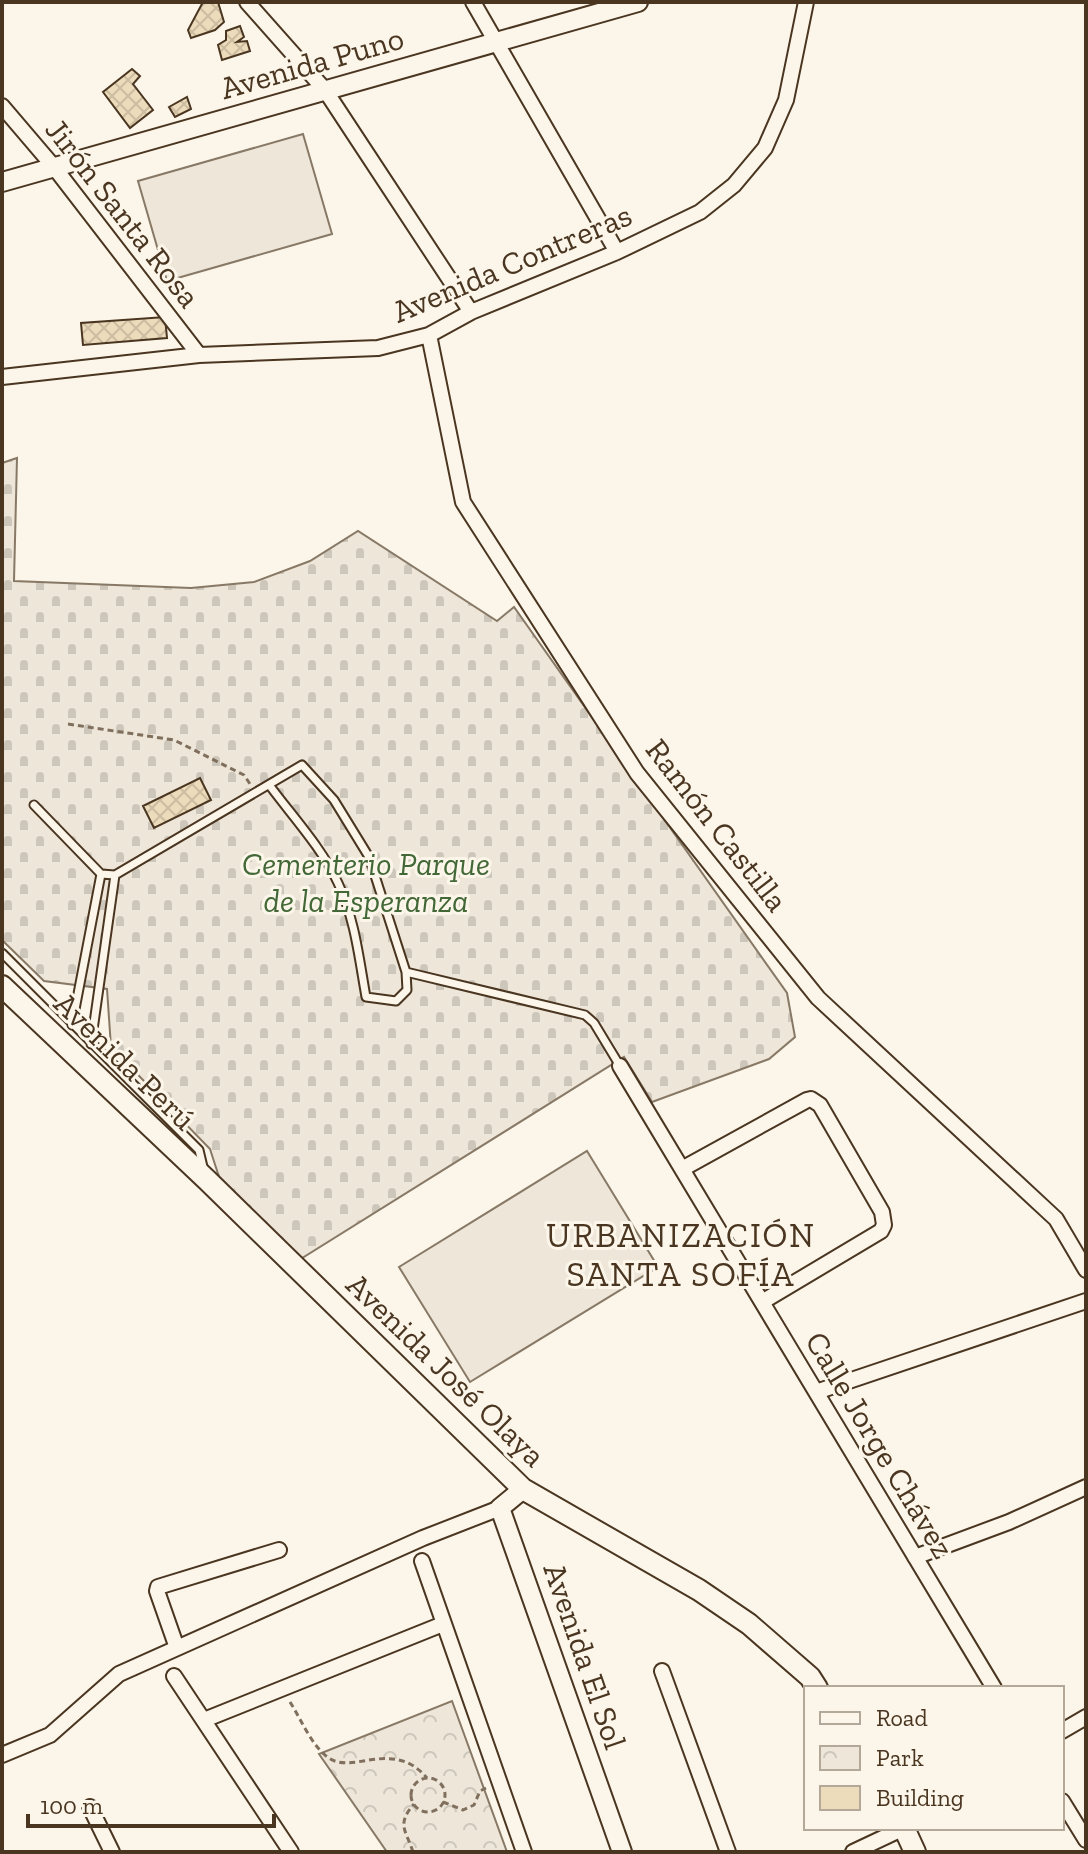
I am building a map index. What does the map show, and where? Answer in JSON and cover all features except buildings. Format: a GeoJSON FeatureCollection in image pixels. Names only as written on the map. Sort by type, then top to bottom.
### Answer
{"type":"FeatureCollection","features":[{"type":"Feature","properties":{"kind":"main road","name":"Avenida Perú"},"geometry":{"type":"LineString","coordinates":[[2,986],[207,1180]]}},
{"type":"Feature","properties":{"kind":"main road","name":"Avenida José Olaya"},"geometry":{"type":"LineString","coordinates":[[207,1180],[523,1489],[699,1590],[749,1624],[810,1677],[816,1686]]}},
{"type":"Feature","properties":{"kind":"main road"},"geometry":{"type":"LineString","coordinates":[[905,1830],[915,1852]]}},
{"type":"Feature","properties":{"kind":"street"},"geometry":{"type":"LineString","coordinates":[[247,2],[325,90],[471,312]]}},
{"type":"Feature","properties":{"kind":"street"},"geometry":{"type":"LineString","coordinates":[[473,2],[617,252]]}},
{"type":"Feature","properties":{"kind":"street","name":"Avenida Puno"},"geometry":{"type":"LineString","coordinates":[[2,182],[638,2]]}},
{"type":"Feature","properties":{"kind":"street","name":"Avenida Contreras"},"geometry":{"type":"LineString","coordinates":[[2,377],[199,355],[378,348],[429,335],[471,312],[617,252],[700,212],[734,185],[765,148],[786,100],[806,2]]}},
{"type":"Feature","properties":{"kind":"street","name":"Jirón Santa Rosa"},"geometry":{"type":"LineString","coordinates":[[2,106],[54,167],[199,355]]}},
{"type":"Feature","properties":{"kind":"street","name":"Ramón Castilla"},"geometry":{"type":"LineString","coordinates":[[429,335],[463,502],[637,773],[818,998],[1056,1219],[1086,1270]]}},
{"type":"Feature","properties":{"kind":"street","name":"Calle Jorge Chávez"},"geometry":{"type":"LineString","coordinates":[[620,1066],[993,1686]]}},
{"type":"Feature","properties":{"kind":"street"},"geometry":{"type":"LineString","coordinates":[[682,1169],[807,1100],[820,1105],[882,1212],[884,1225],[881,1231],[762,1302]]}},
{"type":"Feature","properties":{"kind":"street"},"geometry":{"type":"LineString","coordinates":[[816,1392],[1086,1301]]}},
{"type":"Feature","properties":{"kind":"street"},"geometry":{"type":"LineString","coordinates":[[915,1557],[1009,1522],[1086,1487]]}},
{"type":"Feature","properties":{"kind":"street"},"geometry":{"type":"LineString","coordinates":[[2,1755],[50,1735],[119,1674],[423,1538],[500,1508],[523,1489]]}},
{"type":"Feature","properties":{"kind":"street","name":"Avenida El Sol"},"geometry":{"type":"LineString","coordinates":[[500,1508],[622,1852]]}},
{"type":"Feature","properties":{"kind":"street"},"geometry":{"type":"LineString","coordinates":[[177,1648],[158,1587],[279,1550]]}},
{"type":"Feature","properties":{"kind":"street"},"geometry":{"type":"LineString","coordinates":[[422,1561],[524,1852]]}},
{"type":"Feature","properties":{"kind":"street"},"geometry":{"type":"LineString","coordinates":[[204,1720],[443,1624]]}},
{"type":"Feature","properties":{"kind":"street"},"geometry":{"type":"LineString","coordinates":[[662,1671],[728,1852]]}},
{"type":"Feature","properties":{"kind":"street"},"geometry":{"type":"LineString","coordinates":[[174,1676],[291,1852]]}},
{"type":"Feature","properties":{"kind":"street"},"geometry":{"type":"LineString","coordinates":[[1064,1730],[1086,1717]]}},
{"type":"Feature","properties":{"kind":"street"},"geometry":{"type":"LineString","coordinates":[[1064,1804],[1086,1840]]}},
{"type":"Feature","properties":{"kind":"street"},"geometry":{"type":"LineString","coordinates":[[90,1807],[112,1852]]}},
{"type":"Feature","properties":{"kind":"street"},"geometry":{"type":"LineString","coordinates":[[853,1852],[900,1830]]}},
{"type":"Feature","properties":{"kind":"lane"},"geometry":{"type":"LineString","coordinates":[[34,805],[101,874],[115,875],[302,765],[334,800],[369,857],[406,972],[407,990],[396,1001],[366,997],[354,925],[338,882],[270,786]]}},
{"type":"Feature","properties":{"kind":"lane"},"geometry":{"type":"LineString","coordinates":[[72,1025],[101,874]]}},
{"type":"Feature","properties":{"kind":"lane"},"geometry":{"type":"LineString","coordinates":[[91,1044],[115,875]]}},
{"type":"Feature","properties":{"kind":"lane"},"geometry":{"type":"LineString","coordinates":[[2,953],[199,1150],[207,1180]]}},
{"type":"Feature","properties":{"kind":"lane"},"geometry":{"type":"LineString","coordinates":[[406,972],[585,1015],[594,1023],[620,1066]]}},
{"type":"Feature","properties":{"kind":"path"},"geometry":{"type":"LineString","coordinates":[[68,724],[174,740],[244,775],[256,794]]}},
{"type":"Feature","properties":{"kind":"path"},"geometry":{"type":"LineString","coordinates":[[282,1689],[320,1750],[331,1760],[344,1763],[368,1758],[390,1759],[418,1768],[427,1778]]}},
{"type":"Feature","properties":{"kind":"path"},"geometry":{"type":"LineString","coordinates":[[427,1778],[434,1779],[444,1788],[443,1802],[435,1810],[424,1811],[414,1804],[412,1791],[415,1785],[427,1778]]}},
{"type":"Feature","properties":{"kind":"path"},"geometry":{"type":"LineString","coordinates":[[443,1802],[463,1810],[474,1805],[480,1791],[490,1786]]}},
{"type":"Feature","properties":{"kind":"path"},"geometry":{"type":"LineString","coordinates":[[413,1852],[403,1826],[406,1813],[414,1804]]}},
{"type":"Feature","properties":{"kind":"green space"},"geometry":{"type":"Polygon","coordinates":[[[303,134],[332,234],[167,281],[138,181],[303,134]]]}},
{"type":"Feature","properties":{"kind":"green space","name":"Cementerio Parque de la Esperanza"},"geometry":{"type":"Polygon","coordinates":[[[17,458],[14,581],[191,588],[254,582],[310,561],[358,531],[497,621],[514,607],[787,993],[795,1037],[769,1059],[652,1102],[624,1057],[299,1260],[220,1180],[210,1149],[111,1047],[107,989],[44,981],[2,940],[2,463],[17,458]]]}},
{"type":"Feature","properties":{"kind":"green space"},"geometry":{"type":"Polygon","coordinates":[[[587,1151],[658,1267],[470,1382],[399,1267],[587,1151]]]}},
{"type":"Feature","properties":{"kind":"green space"},"geometry":{"type":"Polygon","coordinates":[[[452,1701],[507,1852],[387,1852],[319,1754],[452,1701]]]}},
{"type":"Feature","properties":{"kind":"district","name":"URBANIZACIÓN SANTA SOFÍA"},"geometry":{"type":"Point","coordinates":[681,1254]}}]}
